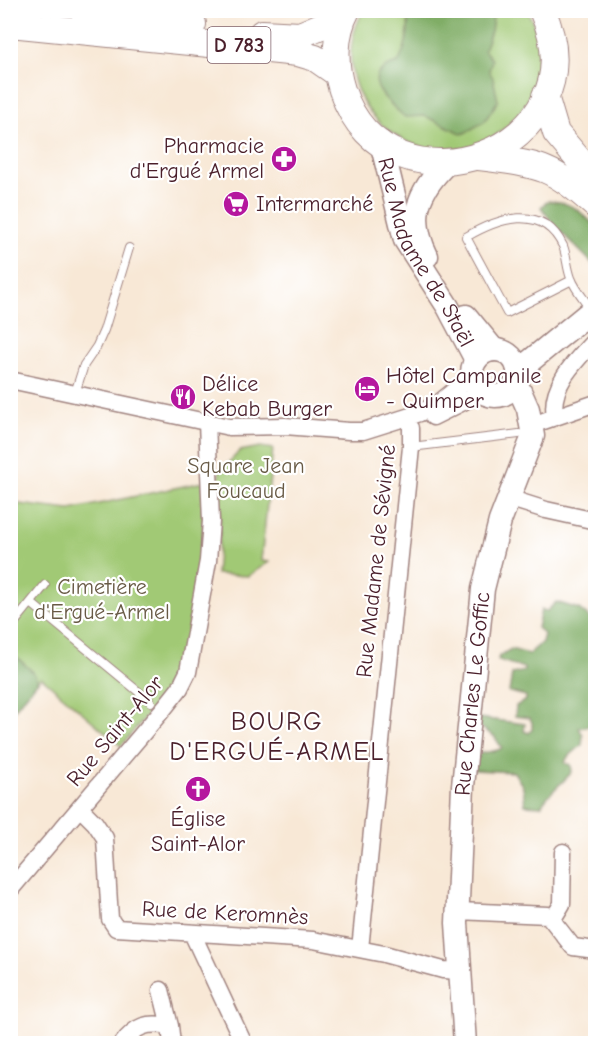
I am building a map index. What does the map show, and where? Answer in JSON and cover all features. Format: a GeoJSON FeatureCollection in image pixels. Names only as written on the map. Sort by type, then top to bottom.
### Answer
{"type":"FeatureCollection","features":[{"type":"Feature","properties":{"kind":"main road","name":"D 783"},"geometry":{"type":"LineString","coordinates":[[98,11],[289,35],[311,31],[346,14]]}},
{"type":"Feature","properties":{"kind":"main road"},"geometry":{"type":"LineString","coordinates":[[346,14],[338,45],[338,74],[352,114],[362,127],[406,157],[447,163],[479,157],[501,148],[520,135],[535,117],[546,96],[553,57],[548,15]]}},
{"type":"Feature","properties":{"kind":"main road","name":"D 783"},"geometry":{"type":"LineString","coordinates":[[10,24],[297,53],[315,58],[338,74]]}},
{"type":"Feature","properties":{"kind":"main road"},"geometry":{"type":"LineString","coordinates":[[546,96],[555,133],[596,180]]}},
{"type":"Feature","properties":{"kind":"main road"},"geometry":{"type":"LineString","coordinates":[[479,157],[525,162],[550,170],[596,206]]}},
{"type":"Feature","properties":{"kind":"street","name":"Rue Madame de Staël"},"geometry":{"type":"LineString","coordinates":[[381,142],[405,240],[448,307],[496,373]]}},
{"type":"Feature","properties":{"kind":"street","name":"Rue Madame de Staël"},"geometry":{"type":"LineString","coordinates":[[447,163],[426,185],[420,200],[417,219],[419,238],[438,276],[496,373]]}},
{"type":"Feature","properties":{"kind":"street"},"geometry":{"type":"LineString","coordinates":[[10,380],[229,427],[285,426],[380,433],[406,424],[496,373],[594,308]]}},
{"type":"Feature","properties":{"kind":"street"},"geometry":{"type":"LineString","coordinates":[[555,416],[553,402],[557,391],[579,358],[596,339]]}},
{"type":"Feature","properties":{"kind":"street"},"geometry":{"type":"LineString","coordinates":[[406,424],[420,413],[496,373]]}},
{"type":"Feature","properties":{"kind":"street"},"geometry":{"type":"LineString","coordinates":[[496,373],[525,429],[555,416],[596,403]]}},
{"type":"Feature","properties":{"kind":"street","name":"Rue Saint-Alor"},"geometry":{"type":"LineString","coordinates":[[10,890],[165,707],[186,679],[210,550],[210,470],[207,422]]}},
{"type":"Feature","properties":{"kind":"street","name":"Rue Madame de Sévigné"},"geometry":{"type":"LineString","coordinates":[[360,949],[411,447],[406,424]]}},
{"type":"Feature","properties":{"kind":"street","name":"Rue Saint-Alor"},"geometry":{"type":"LineString","coordinates":[[210,470],[215,447],[229,427]]}},
{"type":"Feature","properties":{"kind":"street","name":"Rue Charles Le Goffic"},"geometry":{"type":"LineString","coordinates":[[453,1044],[464,775],[478,617],[489,558],[508,498],[530,446],[525,429]]}},
{"type":"Feature","properties":{"kind":"street"},"geometry":{"type":"LineString","coordinates":[[508,498],[546,510],[596,521]]}},
{"type":"Feature","properties":{"kind":"street","name":"Rue de Keromnès"},"geometry":{"type":"LineString","coordinates":[[80,808],[95,823],[105,838],[111,924],[122,930],[290,938],[360,949],[455,971]]}},
{"type":"Feature","properties":{"kind":"street"},"geometry":{"type":"LineString","coordinates":[[553,919],[562,904],[563,852]]}},
{"type":"Feature","properties":{"kind":"street"},"geometry":{"type":"LineString","coordinates":[[457,917],[535,912],[548,915],[573,947],[596,950]]}},
{"type":"Feature","properties":{"kind":"street"},"geometry":{"type":"LineString","coordinates":[[192,933],[244,1044]]}},
{"type":"Feature","properties":{"kind":"street","name":"Rue Charles Le Goffic"},"geometry":{"type":"LineString","coordinates":[[455,971],[465,1044]]}},
{"type":"Feature","properties":{"kind":"street"},"geometry":{"type":"LineString","coordinates":[[161,990],[172,1044]]}},
{"type":"Feature","properties":{"kind":"street"},"geometry":{"type":"LineString","coordinates":[[122,1044],[134,1030],[144,1024],[170,1026]]}},
{"type":"Feature","properties":{"kind":"lane"},"geometry":{"type":"LineString","coordinates":[[572,280],[507,313],[466,237],[503,219],[520,217],[536,221],[553,233],[562,245],[572,280],[594,308]]}},
{"type":"Feature","properties":{"kind":"lane"},"geometry":{"type":"LineString","coordinates":[[75,393],[84,365],[97,346],[104,330],[129,248]]}},
{"type":"Feature","properties":{"kind":"lane"},"geometry":{"type":"LineString","coordinates":[[411,447],[525,429]]}},
{"type":"Feature","properties":{"kind":"lane"},"geometry":{"type":"LineString","coordinates":[[10,628],[45,585]]}},
{"type":"Feature","properties":{"kind":"lane"},"geometry":{"type":"LineString","coordinates":[[31,603],[151,702]]}},
{"type":"Feature","properties":{"kind":"green space"},"geometry":{"type":"Polygon","coordinates":[[[363,11],[527,11],[537,34],[538,60],[533,89],[527,101],[512,121],[482,143],[450,151],[419,146],[390,132],[368,109],[354,80],[351,47],[363,11]]]}},
{"type":"Feature","properties":{"kind":"green space"},"geometry":{"type":"Polygon","coordinates":[[[410,11],[494,11],[491,31],[484,50],[492,60],[489,71],[493,78],[498,101],[484,122],[463,134],[425,116],[405,117],[378,88],[376,81],[378,74],[385,68],[398,63],[402,55],[407,38],[410,11]]]}},
{"type":"Feature","properties":{"kind":"green space"},"geometry":{"type":"Polygon","coordinates":[[[548,201],[555,201],[574,208],[595,226],[595,266],[554,225],[541,207],[548,201]]]}},
{"type":"Feature","properties":{"kind":"green space","name":"Square Jean Foucaud"},"geometry":{"type":"Polygon","coordinates":[[[260,447],[273,449],[261,561],[269,562],[248,576],[216,574],[220,529],[219,472],[240,451],[260,447]]]}},
{"type":"Feature","properties":{"kind":"green space","name":"Cimetière d'Ergué-Armel"},"geometry":{"type":"Polygon","coordinates":[[[203,482],[203,540],[182,666],[155,705],[121,746],[41,677],[11,713],[11,503],[70,510],[203,482]]]}},
{"type":"Feature","properties":{"kind":"green space"},"geometry":{"type":"Polygon","coordinates":[[[556,602],[579,609],[595,622],[595,720],[593,725],[579,728],[583,735],[582,745],[567,758],[565,763],[571,765],[572,772],[541,806],[525,805],[523,787],[514,772],[474,770],[475,762],[480,754],[502,748],[494,736],[478,726],[479,718],[525,724],[524,731],[529,733],[532,730],[532,722],[529,718],[515,716],[516,706],[526,700],[526,696],[509,692],[512,674],[524,671],[524,668],[498,660],[499,656],[511,649],[529,654],[542,642],[544,634],[537,628],[541,610],[547,611],[556,602]]]}},
{"type":"Feature","properties":{"kind":"green space"},"geometry":{"type":"Polygon","coordinates":[[[11,652],[33,672],[38,681],[11,713],[11,652]]]}},
{"type":"Feature","properties":{"kind":"place","name":"Pharmacie d'Ergué Armel"},"geometry":{"type":"Point","coordinates":[284,159]}},
{"type":"Feature","properties":{"kind":"place","name":"Intermarché"},"geometry":{"type":"Point","coordinates":[236,204]}},
{"type":"Feature","properties":{"kind":"place","name":"Hôtel Campanile - Quimper"},"geometry":{"type":"Point","coordinates":[367,389]}},
{"type":"Feature","properties":{"kind":"place","name":"Délice Kebab Burger"},"geometry":{"type":"Point","coordinates":[183,397]}},
{"type":"Feature","properties":{"kind":"place","name":"Église Saint-Alor"},"geometry":{"type":"Point","coordinates":[198,789]}},
{"type":"Feature","properties":{"kind":"district","name":"BOURG D'ERGUÉ-ARMEL"},"geometry":{"type":"Point","coordinates":[277,737]}}]}
